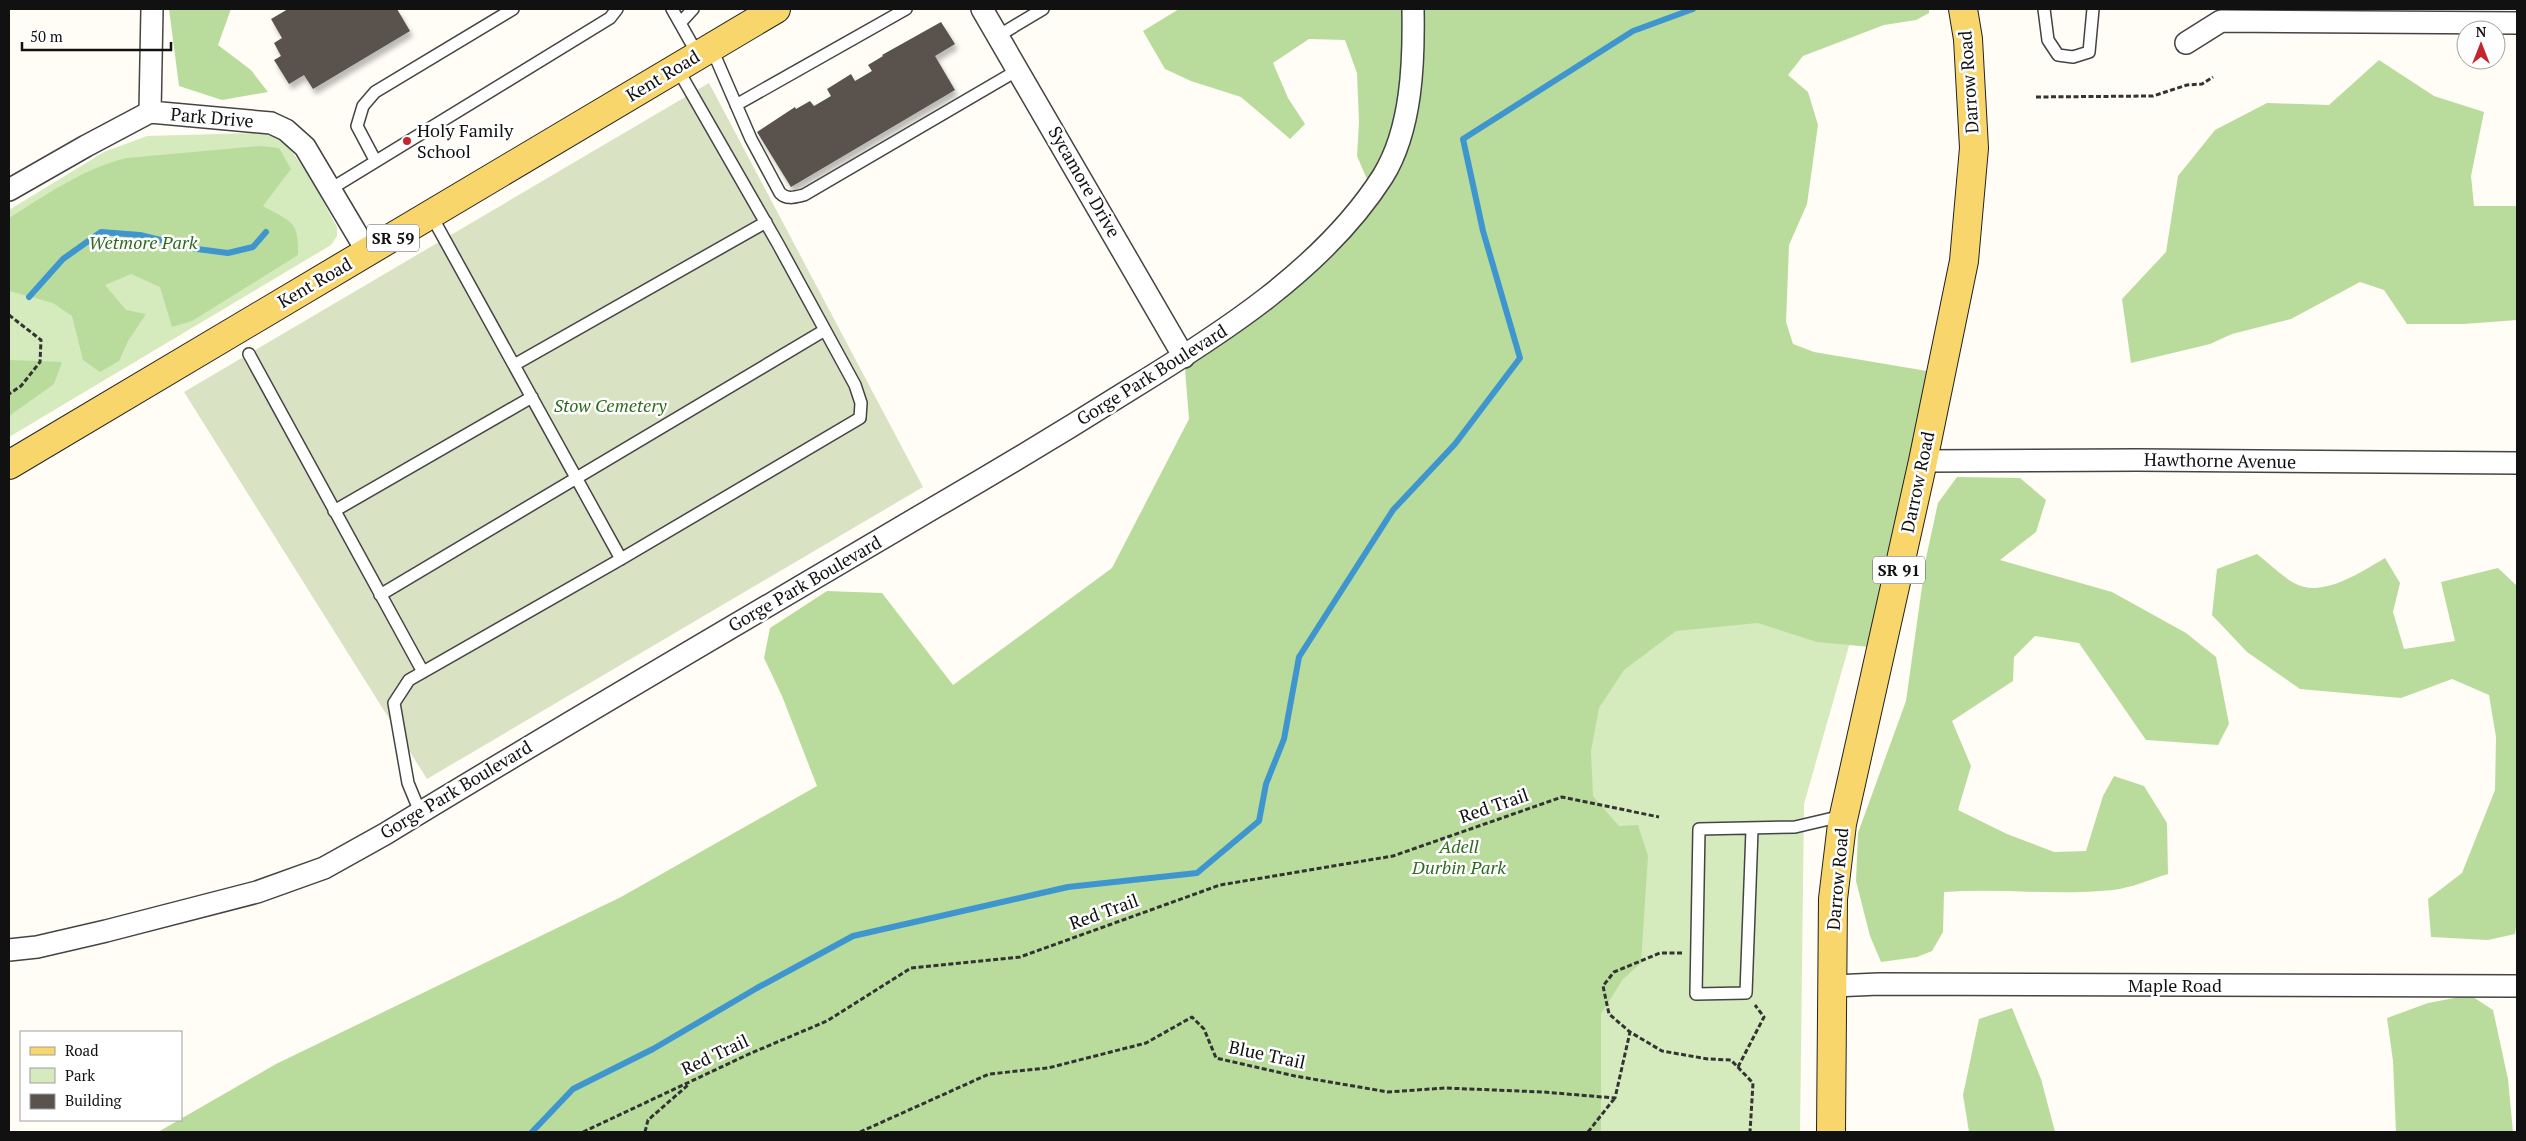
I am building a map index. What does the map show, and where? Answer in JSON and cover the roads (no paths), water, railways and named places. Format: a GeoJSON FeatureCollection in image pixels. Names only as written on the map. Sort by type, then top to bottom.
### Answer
{"type":"FeatureCollection","features":[{"type":"Feature","properties":{"kind":"main road","name":"Kent Road"},"geometry":{"type":"LineString","coordinates":[[9,465],[776,9]]}},
{"type":"Feature","properties":{"kind":"main road","name":"Darrow Road"},"geometry":{"type":"LineString","coordinates":[[1831,1132],[1833,899],[1844,815],[1923,461],[1964,261],[1974,148],[1968,39],[1963,9]]}},
{"type":"Feature","properties":{"kind":"street"},"geometry":{"type":"LineString","coordinates":[[150,112],[152,9]]}},
{"type":"Feature","properties":{"kind":"street","name":"Sycamore Drive"},"geometry":{"type":"LineString","coordinates":[[982,9],[1184,357]]}},
{"type":"Feature","properties":{"kind":"street","name":"Gorge Park Boulevard"},"geometry":{"type":"LineString","coordinates":[[9,950],[37,947],[106,931],[286,883],[324,868],[1053,438],[1184,357],[1248,313],[1285,283],[1348,222],[1383,176],[1392,161],[1402,130],[1411,84],[1414,53],[1413,9]]}},
{"type":"Feature","properties":{"kind":"street"},"geometry":{"type":"LineString","coordinates":[[2186,43],[2221,21],[2517,23]]}},
{"type":"Feature","properties":{"kind":"street","name":"Park Drive"},"geometry":{"type":"LineString","coordinates":[[9,190],[150,112],[271,123],[286,130],[304,148],[368,253]]}},
{"type":"Feature","properties":{"kind":"street","name":"Hawthorne Avenue"},"geometry":{"type":"LineString","coordinates":[[1923,461],[2138,460],[2517,463]]}},
{"type":"Feature","properties":{"kind":"street","name":"Maple Road"},"geometry":{"type":"LineString","coordinates":[[1832,986],[1879,984],[2517,986]]}},
{"type":"Feature","properties":{"kind":"lane"},"geometry":{"type":"LineString","coordinates":[[375,160],[357,126],[363,106],[375,92],[513,9]]}},
{"type":"Feature","properties":{"kind":"lane"},"geometry":{"type":"LineString","coordinates":[[329,190],[375,160],[610,18],[617,9]]}},
{"type":"Feature","properties":{"kind":"lane"},"geometry":{"type":"LineString","coordinates":[[420,812],[408,783],[394,703],[409,680],[622,559],[860,418],[861,403],[855,385],[766,222],[681,22],[672,9]]}},
{"type":"Feature","properties":{"kind":"lane"},"geometry":{"type":"LineString","coordinates":[[681,22],[693,9]]}},
{"type":"Feature","properties":{"kind":"lane"},"geometry":{"type":"LineString","coordinates":[[736,105],[906,9]]}},
{"type":"Feature","properties":{"kind":"lane"},"geometry":{"type":"LineString","coordinates":[[998,36],[1043,9]]}},
{"type":"Feature","properties":{"kind":"lane"},"geometry":{"type":"LineString","coordinates":[[2044,9],[2048,40],[2058,55],[2073,57],[2089,52],[2093,9]]}},
{"type":"Feature","properties":{"kind":"lane"},"geometry":{"type":"LineString","coordinates":[[696,57],[736,105],[751,139],[780,193],[784,197],[793,198],[804,195],[1018,70]]}},
{"type":"Feature","properties":{"kind":"lane"},"geometry":{"type":"LineString","coordinates":[[431,215],[622,559]]}},
{"type":"Feature","properties":{"kind":"lane"},"geometry":{"type":"LineString","coordinates":[[514,365],[766,222]]}},
{"type":"Feature","properties":{"kind":"lane"},"geometry":{"type":"LineString","coordinates":[[380,594],[825,330]]}},
{"type":"Feature","properties":{"kind":"lane"},"geometry":{"type":"LineString","coordinates":[[249,354],[423,672]]}},
{"type":"Feature","properties":{"kind":"lane"},"geometry":{"type":"LineString","coordinates":[[334,511],[532,397]]}},
{"type":"Feature","properties":{"kind":"lane"},"geometry":{"type":"LineString","coordinates":[[1752,830],[1746,993],[1696,994],[1698,829],[1752,830],[1795,827],[1844,815]]}},
{"type":"Feature","properties":{"kind":"waterway"},"geometry":{"type":"LineString","coordinates":[[532,1132],[573,1089],[653,1049],[757,988],[853,936],[1068,887],[1197,873],[1259,821],[1266,784],[1284,739],[1299,657],[1393,510],[1455,444],[1520,358],[1483,231],[1463,139],[1633,31],[1693,9]]}},
{"type":"Feature","properties":{"kind":"waterway"},"geometry":{"type":"LineString","coordinates":[[29,297],[63,259],[101,232],[140,235],[197,249],[228,253],[253,247],[266,232]]}},
{"type":"Feature","properties":{"kind":"place","name":"Holy Family School"},"geometry":{"type":"Point","coordinates":[407,141]}},
{"type":"Feature","properties":{"kind":"park label","name":"Wetmore Park"},"geometry":{"type":"Point","coordinates":[143,243]}},
{"type":"Feature","properties":{"kind":"park label","name":"Stow Cemetery"},"geometry":{"type":"Point","coordinates":[610,406]}},
{"type":"Feature","properties":{"kind":"park label","name":"Adell Durbin Park"},"geometry":{"type":"Point","coordinates":[1459,858]}}]}
